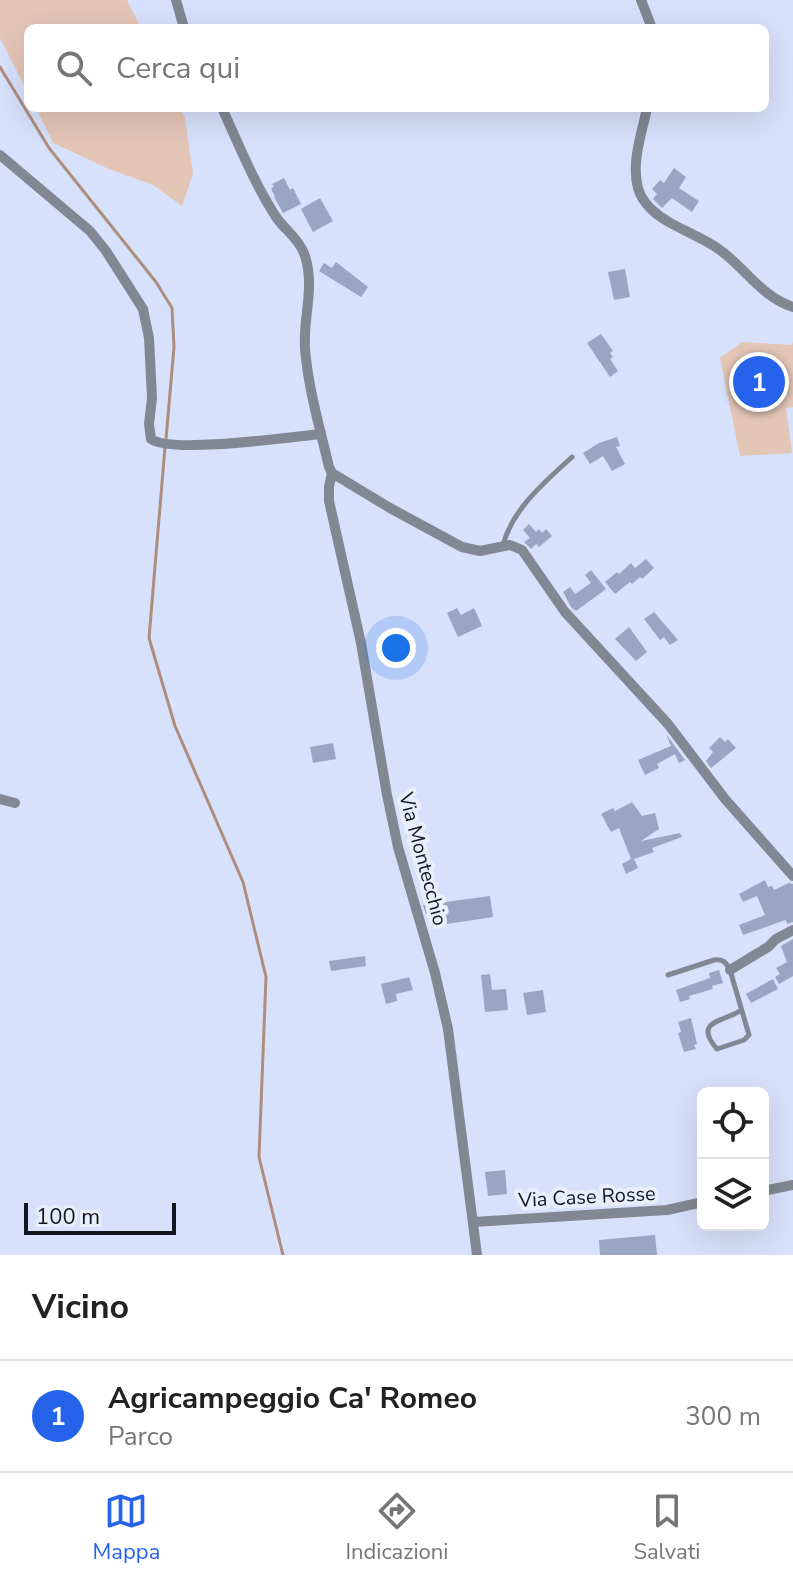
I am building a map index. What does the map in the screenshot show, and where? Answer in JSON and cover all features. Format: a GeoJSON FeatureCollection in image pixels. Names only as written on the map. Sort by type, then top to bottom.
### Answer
{"type":"FeatureCollection","features":[{"type":"Feature","properties":{"kind":"street"},"geometry":{"type":"LineString","coordinates":[[176,0],[183,24]]}},
{"type":"Feature","properties":{"kind":"street"},"geometry":{"type":"LineString","coordinates":[[641,0],[650,24]]}},
{"type":"Feature","properties":{"kind":"street","name":"Via Montecchio"},"geometry":{"type":"LineString","coordinates":[[224,112],[263,193],[278,219],[299,243],[306,258],[309,292],[304,343],[308,375],[332,473],[329,501],[361,643],[398,847],[448,1029],[477,1255]]}},
{"type":"Feature","properties":{"kind":"street"},"geometry":{"type":"LineString","coordinates":[[646,112],[636,165],[643,200],[653,211],[722,251],[780,303],[793,307]]}},
{"type":"Feature","properties":{"kind":"street"},"geometry":{"type":"LineString","coordinates":[[0,155],[90,231],[143,309],[150,353],[151,439],[159,443],[185,445],[321,434]]}},
{"type":"Feature","properties":{"kind":"street"},"geometry":{"type":"LineString","coordinates":[[332,473],[462,547],[480,551],[510,545],[528,557],[565,612],[668,724],[725,799],[793,876]]}},
{"type":"Feature","properties":{"kind":"street"},"geometry":{"type":"LineString","coordinates":[[0,799],[15,803]]}},
{"type":"Feature","properties":{"kind":"street"},"geometry":{"type":"LineString","coordinates":[[730,970],[793,930]]}},
{"type":"Feature","properties":{"kind":"street"},"geometry":{"type":"LineString","coordinates":[[769,1190],[793,1185]]}},
{"type":"Feature","properties":{"kind":"street","name":"Via Case Rosse"},"geometry":{"type":"LineString","coordinates":[[473,1222],[667,1210],[697,1203]]}},
{"type":"Feature","properties":{"kind":"lane"},"geometry":{"type":"LineString","coordinates":[[503,546],[507,531],[520,510],[572,457]]}},
{"type":"Feature","properties":{"kind":"lane"},"geometry":{"type":"LineString","coordinates":[[668,975],[721,960],[726,963],[749,1035],[717,1049],[709,1032],[710,1025],[741,1010]]}},
{"type":"Feature","properties":{"kind":"shaded area"},"geometry":{"type":"Polygon","coordinates":[[[0,0],[127,0],[139,24],[24,24],[24,85],[0,38],[0,0]]]}},
{"type":"Feature","properties":{"kind":"shaded area"},"geometry":{"type":"Polygon","coordinates":[[[38,112],[182,112],[193,174],[182,206],[153,185],[53,143],[38,112]]]}},
{"type":"Feature","properties":{"kind":"shaded area"},"geometry":{"type":"Polygon","coordinates":[[[793,341],[793,407],[786,408],[792,453],[740,456],[720,358],[742,342],[792,345],[793,341]]]}},
{"type":"Feature","properties":{"kind":"building"},"geometry":{"type":"Polygon","coordinates":[[[674,168],[686,177],[679,188],[699,201],[692,212],[672,198],[662,208],[653,199],[657,194],[652,189],[660,180],[664,183],[674,168]]]}},
{"type":"Feature","properties":{"kind":"building"},"geometry":{"type":"Polygon","coordinates":[[[284,178],[301,204],[283,213],[271,188],[274,187],[272,184],[284,178]]]}},
{"type":"Feature","properties":{"kind":"building"},"geometry":{"type":"Polygon","coordinates":[[[320,198],[333,221],[313,232],[301,209],[320,198]]]}},
{"type":"Feature","properties":{"kind":"building"},"geometry":{"type":"Polygon","coordinates":[[[336,262],[368,287],[361,297],[319,271],[324,263],[332,268],[336,262]]]}},
{"type":"Feature","properties":{"kind":"building"},"geometry":{"type":"Polygon","coordinates":[[[625,269],[630,297],[614,300],[608,272],[625,269]]]}},
{"type":"Feature","properties":{"kind":"building"},"geometry":{"type":"Polygon","coordinates":[[[601,334],[613,351],[610,359],[618,371],[610,377],[587,343],[601,334]]]}},
{"type":"Feature","properties":{"kind":"building"},"geometry":{"type":"Polygon","coordinates":[[[617,437],[620,446],[616,447],[625,464],[612,471],[603,456],[590,464],[583,453],[617,437]]]}},
{"type":"Feature","properties":{"kind":"building"},"geometry":{"type":"Polygon","coordinates":[[[529,524],[536,532],[539,529],[542,533],[546,529],[552,536],[539,547],[536,544],[531,549],[524,542],[530,538],[523,530],[529,524]]]}},
{"type":"Feature","properties":{"kind":"building"},"geometry":{"type":"Polygon","coordinates":[[[646,559],[654,568],[642,579],[640,577],[632,584],[630,582],[615,594],[605,582],[631,563],[635,568],[646,559]]]}},
{"type":"Feature","properties":{"kind":"building"},"geometry":{"type":"Polygon","coordinates":[[[591,570],[606,589],[576,611],[563,592],[570,587],[575,594],[591,583],[585,575],[591,570]]]}},
{"type":"Feature","properties":{"kind":"building"},"geometry":{"type":"Polygon","coordinates":[[[457,608],[461,615],[474,608],[482,626],[458,637],[447,613],[457,608]]]}},
{"type":"Feature","properties":{"kind":"building"},"geometry":{"type":"Polygon","coordinates":[[[654,612],[678,640],[670,645],[664,637],[660,640],[644,619],[654,612]]]}},
{"type":"Feature","properties":{"kind":"building"},"geometry":{"type":"Polygon","coordinates":[[[629,627],[647,652],[636,661],[615,639],[629,627]]]}},
{"type":"Feature","properties":{"kind":"building"},"geometry":{"type":"Polygon","coordinates":[[[666,734],[685,760],[679,763],[675,754],[645,775],[638,760],[671,746],[666,734]]]}},
{"type":"Feature","properties":{"kind":"building"},"geometry":{"type":"Polygon","coordinates":[[[720,737],[725,742],[728,739],[736,748],[711,768],[706,761],[713,752],[709,748],[720,737]]]}},
{"type":"Feature","properties":{"kind":"building"},"geometry":{"type":"Polygon","coordinates":[[[333,743],[336,759],[313,763],[310,747],[333,743]]]}},
{"type":"Feature","properties":{"kind":"building"},"geometry":{"type":"Polygon","coordinates":[[[632,802],[642,816],[655,813],[659,829],[641,841],[680,833],[682,837],[652,848],[654,852],[634,859],[638,868],[626,874],[622,864],[631,859],[619,828],[611,832],[601,814],[632,802]]]}},
{"type":"Feature","properties":{"kind":"building"},"geometry":{"type":"Polygon","coordinates":[[[765,880],[768,887],[772,886],[774,890],[793,884],[793,922],[787,924],[786,920],[743,935],[739,925],[765,915],[757,896],[743,902],[739,894],[765,880]]]}},
{"type":"Feature","properties":{"kind":"building"},"geometry":{"type":"Polygon","coordinates":[[[490,896],[493,917],[447,924],[445,911],[426,914],[423,905],[490,896]]]}},
{"type":"Feature","properties":{"kind":"building"},"geometry":{"type":"Polygon","coordinates":[[[793,939],[793,976],[779,984],[775,977],[780,974],[776,968],[787,962],[781,946],[793,939]]]}},
{"type":"Feature","properties":{"kind":"building"},"geometry":{"type":"Polygon","coordinates":[[[365,956],[366,966],[331,971],[329,961],[365,956]]]}},
{"type":"Feature","properties":{"kind":"building"},"geometry":{"type":"Polygon","coordinates":[[[719,970],[723,983],[680,1002],[676,990],[710,978],[709,973],[719,970]]]}},
{"type":"Feature","properties":{"kind":"building"},"geometry":{"type":"Polygon","coordinates":[[[490,974],[492,990],[506,989],[508,1010],[485,1012],[481,975],[490,974]]]}},
{"type":"Feature","properties":{"kind":"building"},"geometry":{"type":"Polygon","coordinates":[[[409,977],[413,990],[396,994],[397,1001],[386,1004],[381,984],[409,977]]]}},
{"type":"Feature","properties":{"kind":"building"},"geometry":{"type":"Polygon","coordinates":[[[773,979],[778,989],[751,1003],[746,994],[773,979]]]}},
{"type":"Feature","properties":{"kind":"building"},"geometry":{"type":"Polygon","coordinates":[[[543,990],[546,1012],[527,1015],[523,993],[543,990]]]}},
{"type":"Feature","properties":{"kind":"building"},"geometry":{"type":"Polygon","coordinates":[[[691,1018],[696,1049],[684,1052],[678,1022],[691,1018]]]}},
{"type":"Feature","properties":{"kind":"building"},"geometry":{"type":"Polygon","coordinates":[[[505,1170],[507,1194],[488,1196],[485,1172],[505,1170]]]}},
{"type":"Feature","properties":{"kind":"building"},"geometry":{"type":"Polygon","coordinates":[[[655,1235],[657,1255],[600,1255],[599,1240],[655,1235]]]}},
{"type":"Feature","properties":{"kind":"waterway"},"geometry":{"type":"LineString","coordinates":[[0,67],[24,107]]}},
{"type":"Feature","properties":{"kind":"waterway"},"geometry":{"type":"LineString","coordinates":[[27,112],[49,148],[156,282],[172,308],[174,347],[166,439]]}},
{"type":"Feature","properties":{"kind":"waterway"},"geometry":{"type":"LineString","coordinates":[[165,447],[149,638],[175,726],[243,882],[266,977],[259,1157],[283,1255]]}},
{"type":"Feature","properties":{"kind":"place","name":"Agricampeggio Ca' Romeo"},"geometry":{"type":"Point","coordinates":[759,382]}}]}
